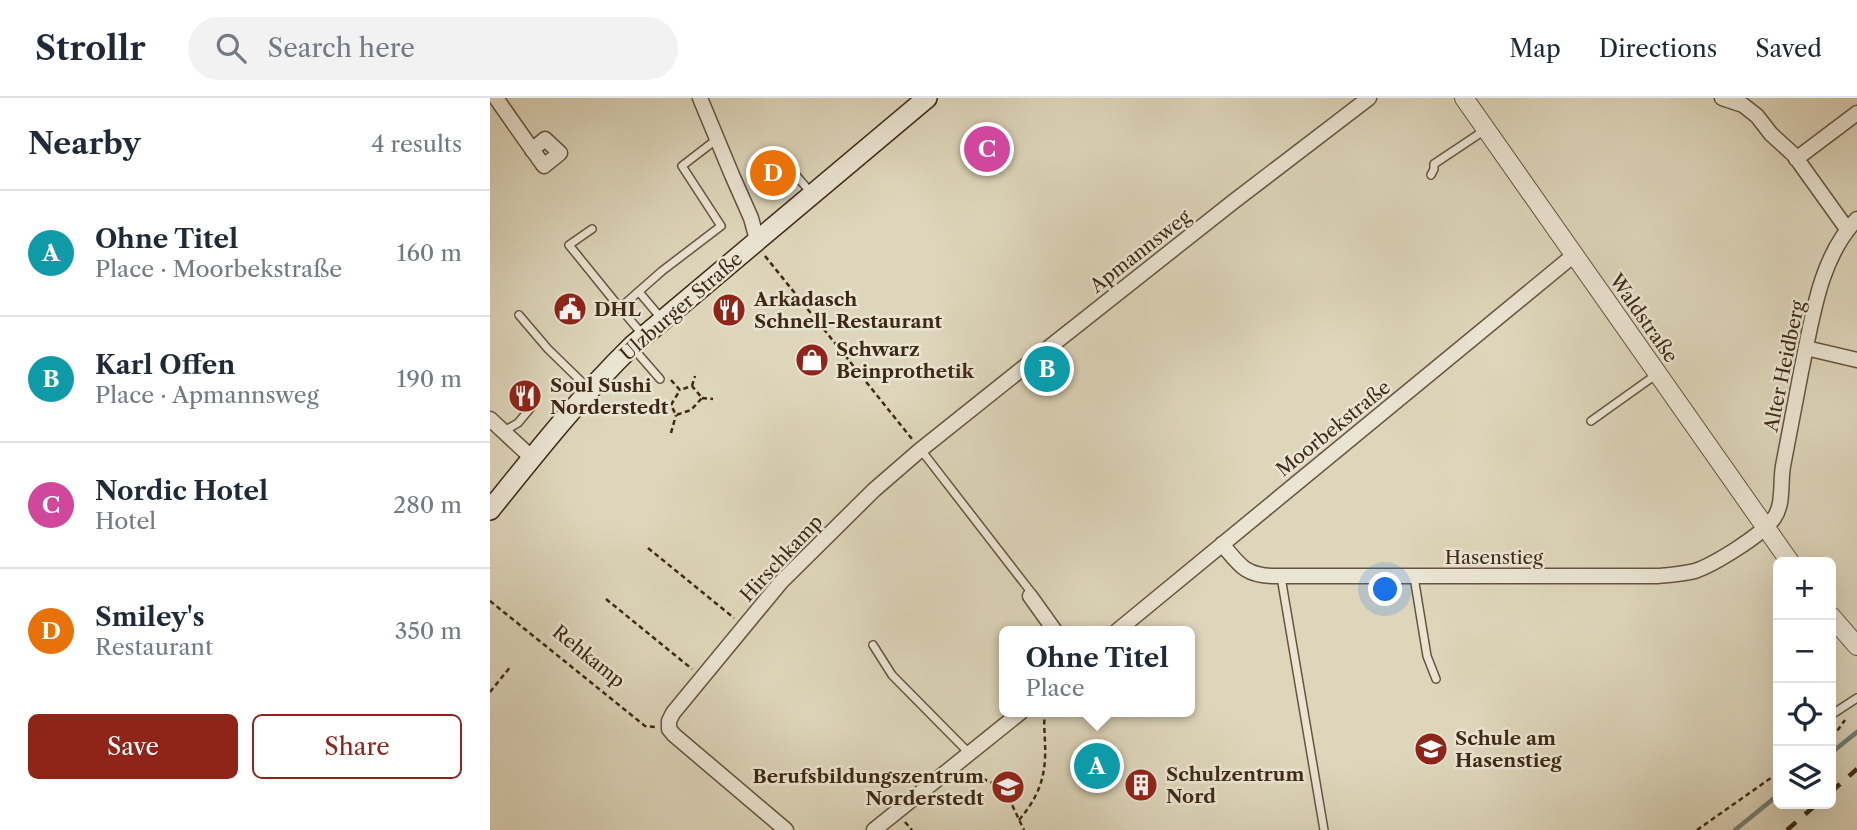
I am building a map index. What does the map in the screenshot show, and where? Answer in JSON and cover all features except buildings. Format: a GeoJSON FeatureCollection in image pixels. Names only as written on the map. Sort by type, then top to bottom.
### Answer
{"type":"FeatureCollection","features":[{"type":"Feature","properties":{"kind":"main road","name":"Ulzburger Straße"},"geometry":{"type":"LineString","coordinates":[[492,504],[589,389],[638,341],[927,98]]}},
{"type":"Feature","properties":{"kind":"street"},"geometry":{"type":"LineString","coordinates":[[496,98],[532,150]]}},
{"type":"Feature","properties":{"kind":"street"},"geometry":{"type":"LineString","coordinates":[[700,98],[751,218],[757,240]]}},
{"type":"Feature","properties":{"kind":"street","name":"Apmannsweg"},"geometry":{"type":"LineString","coordinates":[[937,437],[1233,202],[1369,98]]}},
{"type":"Feature","properties":{"kind":"street","name":"Waldstraße"},"geometry":{"type":"LineString","coordinates":[[1464,98],[1786,557]]}},
{"type":"Feature","properties":{"kind":"street"},"geometry":{"type":"LineString","coordinates":[[1722,98],[1745,101],[1852,224]]}},
{"type":"Feature","properties":{"kind":"street"},"geometry":{"type":"LineString","coordinates":[[1796,159],[1857,113]]}},
{"type":"Feature","properties":{"kind":"street","name":"Alter Heidberg"},"geometry":{"type":"LineString","coordinates":[[1766,528],[1779,509],[1782,471],[1816,303],[1827,267],[1838,243],[1852,224]]}},
{"type":"Feature","properties":{"kind":"street","name":"Moorbekstraße"},"geometry":{"type":"LineString","coordinates":[[1123,626],[1574,255]]}},
{"type":"Feature","properties":{"kind":"street"},"geometry":{"type":"LineString","coordinates":[[1806,348],[1857,360]]}},
{"type":"Feature","properties":{"kind":"street"},"geometry":{"type":"LineString","coordinates":[[490,419],[532,457]]}},
{"type":"Feature","properties":{"kind":"street","name":"Hirschkamp"},"geometry":{"type":"LineString","coordinates":[[669,725],[673,713],[780,582],[874,490],[937,437]]}},
{"type":"Feature","properties":{"kind":"street","name":"Hasenstieg"},"geometry":{"type":"LineString","coordinates":[[1222,544],[1241,567],[1262,576],[1658,576],[1682,574],[1711,564],[1766,528]]}},
{"type":"Feature","properties":{"kind":"street"},"geometry":{"type":"LineString","coordinates":[[1030,596],[1051,626]]}},
{"type":"Feature","properties":{"kind":"street"},"geometry":{"type":"LineString","coordinates":[[1834,620],[1857,646]]}},
{"type":"Feature","properties":{"kind":"street"},"geometry":{"type":"LineString","coordinates":[[874,830],[1015,717]]}},
{"type":"Feature","properties":{"kind":"street"},"geometry":{"type":"LineString","coordinates":[[669,725],[674,735],[786,830]]}},
{"type":"Feature","properties":{"kind":"lane"},"geometry":{"type":"LineString","coordinates":[[1431,174],[1434,164],[1486,130]]}},
{"type":"Feature","properties":{"kind":"lane"},"geometry":{"type":"LineString","coordinates":[[620,307],[721,226],[682,166],[717,139]]}},
{"type":"Feature","properties":{"kind":"lane"},"geometry":{"type":"LineString","coordinates":[[794,173],[813,194]]}},
{"type":"Feature","properties":{"kind":"lane"},"geometry":{"type":"LineString","coordinates":[[592,229],[569,245],[620,307],[638,341],[663,375]]}},
{"type":"Feature","properties":{"kind":"lane"},"geometry":{"type":"LineString","coordinates":[[639,292],[662,320]]}},
{"type":"Feature","properties":{"kind":"lane"},"geometry":{"type":"LineString","coordinates":[[519,314],[548,349],[589,389]]}},
{"type":"Feature","properties":{"kind":"lane"},"geometry":{"type":"LineString","coordinates":[[1591,421],[1657,374]]}},
{"type":"Feature","properties":{"kind":"lane"},"geometry":{"type":"LineString","coordinates":[[503,431],[518,423],[533,405]]}},
{"type":"Feature","properties":{"kind":"lane"},"geometry":{"type":"LineString","coordinates":[[921,450],[1031,592],[1030,596]]}},
{"type":"Feature","properties":{"kind":"lane"},"geometry":{"type":"LineString","coordinates":[[1281,576],[1324,830]]}},
{"type":"Feature","properties":{"kind":"lane"},"geometry":{"type":"LineString","coordinates":[[1414,576],[1427,656],[1436,680]]}},
{"type":"Feature","properties":{"kind":"lane"},"geometry":{"type":"LineString","coordinates":[[873,645],[892,675],[964,757]]}},
{"type":"Feature","properties":{"kind":"lane"},"geometry":{"type":"LineString","coordinates":[[1836,712],[1857,698]]}},
{"type":"Feature","properties":{"kind":"path"},"geometry":{"type":"LineString","coordinates":[[757,240],[760,251],[921,450]]}},
{"type":"Feature","properties":{"kind":"path"},"geometry":{"type":"LineString","coordinates":[[663,375],[680,390]]}},
{"type":"Feature","properties":{"kind":"path"},"geometry":{"type":"LineString","coordinates":[[692,386],[695,376]]}},
{"type":"Feature","properties":{"kind":"path"},"geometry":{"type":"LineString","coordinates":[[671,433],[676,415],[671,405],[680,390],[692,386]]}},
{"type":"Feature","properties":{"kind":"path"},"geometry":{"type":"LineString","coordinates":[[692,386],[702,398],[713,399]]}},
{"type":"Feature","properties":{"kind":"path"},"geometry":{"type":"LineString","coordinates":[[676,415],[691,410],[702,398]]}},
{"type":"Feature","properties":{"kind":"path"},"geometry":{"type":"LineString","coordinates":[[691,410],[693,415]]}},
{"type":"Feature","properties":{"kind":"path"},"geometry":{"type":"LineString","coordinates":[[648,548],[745,627]]}},
{"type":"Feature","properties":{"kind":"path"},"geometry":{"type":"LineString","coordinates":[[606,598],[703,678]]}},
{"type":"Feature","properties":{"kind":"path","name":"Rehkamp"},"geometry":{"type":"LineString","coordinates":[[490,601],[645,726],[669,725]]}},
{"type":"Feature","properties":{"kind":"path"},"geometry":{"type":"LineString","coordinates":[[490,692],[511,666]]}},
{"type":"Feature","properties":{"kind":"path"},"geometry":{"type":"LineString","coordinates":[[1836,733],[1851,712]]}},
{"type":"Feature","properties":{"kind":"path"},"geometry":{"type":"LineString","coordinates":[[1019,820],[1031,807],[1041,788],[1046,757],[1045,717]]}},
{"type":"Feature","properties":{"kind":"path"},"geometry":{"type":"LineString","coordinates":[[964,757],[968,774],[1004,788],[1024,830]]}},
{"type":"Feature","properties":{"kind":"path"},"geometry":{"type":"LineString","coordinates":[[1697,830],[1773,777]]}},
{"type":"Feature","properties":{"kind":"waterway"},"geometry":{"type":"LineString","coordinates":[[1836,749],[1857,732]]}},
{"type":"Feature","properties":{"kind":"waterway"},"geometry":{"type":"LineString","coordinates":[[1735,830],[1773,799]]}},
{"type":"Feature","properties":{"kind":"railway"},"geometry":{"type":"LineString","coordinates":[[1836,788],[1857,769]]}},
{"type":"Feature","properties":{"kind":"railway"},"geometry":{"type":"LineString","coordinates":[[1787,830],[1811,809]]}},
{"type":"Feature","properties":{"kind":"place","name":"Nordic Hotel"},"geometry":{"type":"Point","coordinates":[987,149]}},
{"type":"Feature","properties":{"kind":"place","name":"Smiley's"},"geometry":{"type":"Point","coordinates":[773,173]}},
{"type":"Feature","properties":{"kind":"place","name":"DHL"},"geometry":{"type":"Point","coordinates":[570,309]}},
{"type":"Feature","properties":{"kind":"place","name":"Arkadasch Schnell-Restaurant"},"geometry":{"type":"Point","coordinates":[729,310]}},
{"type":"Feature","properties":{"kind":"place","name":"Schwarz Beinprothetik"},"geometry":{"type":"Point","coordinates":[812,360]}},
{"type":"Feature","properties":{"kind":"place","name":"Karl Offen"},"geometry":{"type":"Point","coordinates":[1047,369]}},
{"type":"Feature","properties":{"kind":"place","name":"Soul Sushi Norderstedt"},"geometry":{"type":"Point","coordinates":[525,396]}},
{"type":"Feature","properties":{"kind":"place","name":"Schule am Hasenstieg"},"geometry":{"type":"Point","coordinates":[1431,749]}},
{"type":"Feature","properties":{"kind":"place","name":"Ohne Titel"},"geometry":{"type":"Point","coordinates":[1097,766]}},
{"type":"Feature","properties":{"kind":"place","name":"Schulzentrum Nord"},"geometry":{"type":"Point","coordinates":[1141,785]}},
{"type":"Feature","properties":{"kind":"place","name":"Berufsbildungszentrum Norderstedt"},"geometry":{"type":"Point","coordinates":[1008,787]}}]}
